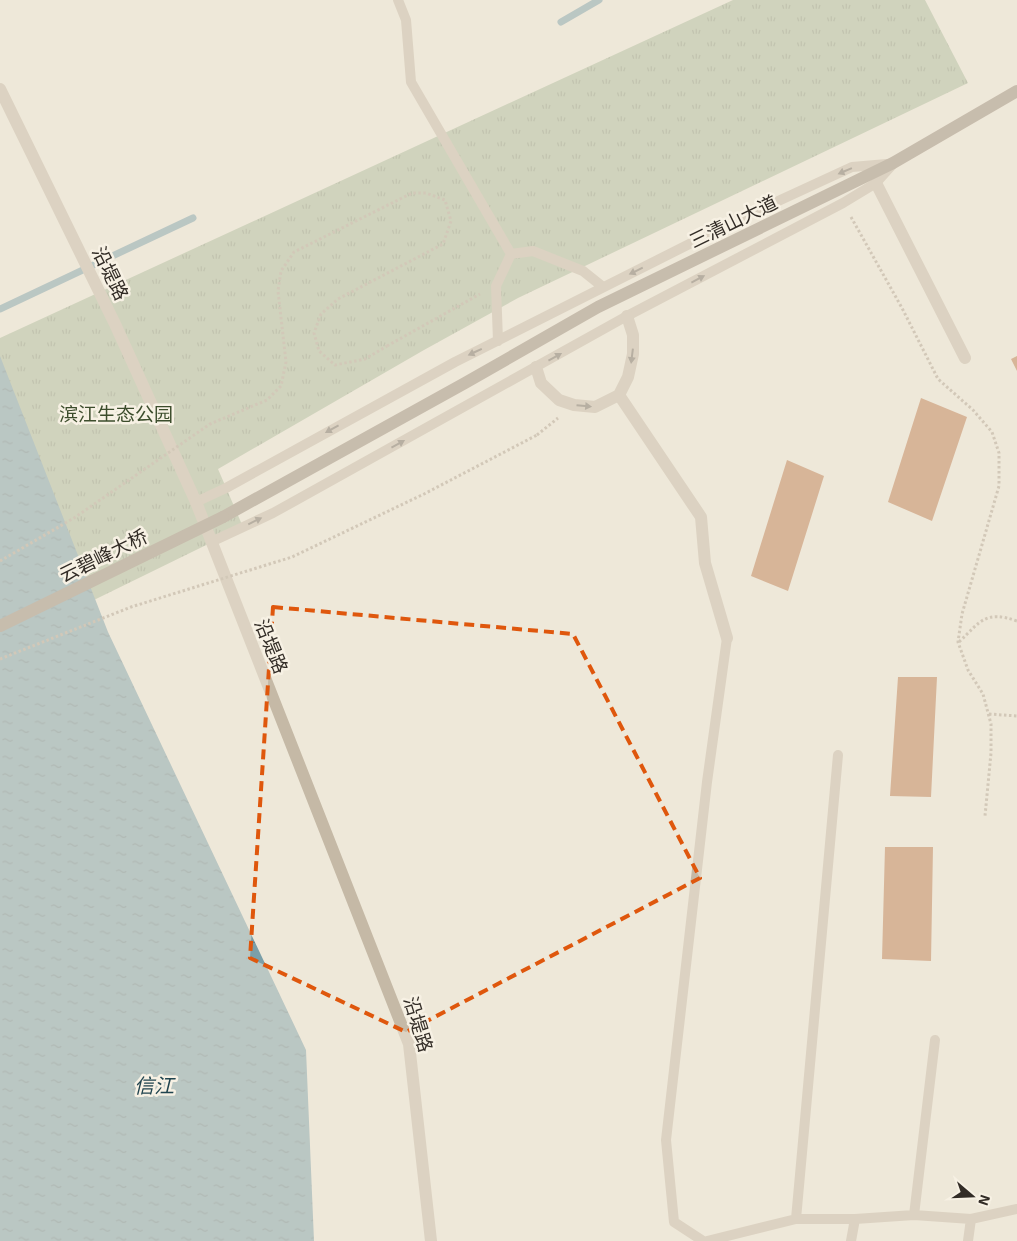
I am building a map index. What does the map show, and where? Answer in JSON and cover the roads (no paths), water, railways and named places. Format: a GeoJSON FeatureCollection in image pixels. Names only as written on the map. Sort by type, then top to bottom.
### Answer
{"type":"FeatureCollection","features":[{"type":"Feature","properties":{"kind":"main road","name":"三清山大道"},"geometry":{"type":"LineString","coordinates":[[223,517],[598,307],[893,163],[1017,91]]}},
{"type":"Feature","properties":{"kind":"main road","name":"云碧峰大桥"},"geometry":{"type":"LineString","coordinates":[[0,626],[223,517]]}},
{"type":"Feature","properties":{"kind":"street","name":"沿堤路"},"geometry":{"type":"LineString","coordinates":[[0,89],[115,324],[196,502],[410,1044],[431,1241]]}},
{"type":"Feature","properties":{"kind":"street"},"geometry":{"type":"LineString","coordinates":[[876,183],[965,358]]}},
{"type":"Feature","properties":{"kind":"street"},"geometry":{"type":"LineString","coordinates":[[536,367],[542,383],[559,400],[574,405],[595,407],[619,395],[628,377],[633,354],[633,335],[627,316]]}},
{"type":"Feature","properties":{"kind":"street"},"geometry":{"type":"LineString","coordinates":[[619,395],[701,517],[705,563],[727,638]]}},
{"type":"Feature","properties":{"kind":"lane"},"geometry":{"type":"LineString","coordinates":[[398,0],[406,20],[412,82],[511,254]]}},
{"type":"Feature","properties":{"kind":"lane"},"geometry":{"type":"LineString","coordinates":[[211,542],[282,508],[627,316],[843,203],[876,183],[893,163]]}},
{"type":"Feature","properties":{"kind":"lane"},"geometry":{"type":"LineString","coordinates":[[196,502],[226,488],[455,362],[736,221],[852,167],[893,163]]}},
{"type":"Feature","properties":{"kind":"lane"},"geometry":{"type":"LineString","coordinates":[[511,254],[533,251],[583,271],[603,287]]}},
{"type":"Feature","properties":{"kind":"lane"},"geometry":{"type":"LineString","coordinates":[[498,341],[496,286],[511,254]]}},
{"type":"Feature","properties":{"kind":"lane"},"geometry":{"type":"LineString","coordinates":[[727,638],[707,782],[666,1140],[674,1222],[705,1241],[796,1219],[855,1219],[914,1215],[971,1219],[1017,1209]]}},
{"type":"Feature","properties":{"kind":"lane"},"geometry":{"type":"LineString","coordinates":[[796,1219],[838,755]]}},
{"type":"Feature","properties":{"kind":"lane"},"geometry":{"type":"LineString","coordinates":[[914,1215],[935,1040]]}},
{"type":"Feature","properties":{"kind":"lane"},"geometry":{"type":"LineString","coordinates":[[852,1241],[855,1219]]}},
{"type":"Feature","properties":{"kind":"lane"},"geometry":{"type":"LineString","coordinates":[[968,1241],[971,1219]]}},
{"type":"Feature","properties":{"kind":"water","name":"信江"},"geometry":{"type":"Polygon","coordinates":[[[0,356],[108,632],[306,1050],[314,1241],[0,1241],[0,356]]]}},
{"type":"Feature","properties":{"kind":"waterway"},"geometry":{"type":"LineString","coordinates":[[561,22],[599,0]]}},
{"type":"Feature","properties":{"kind":"waterway"},"geometry":{"type":"LineString","coordinates":[[0,309],[193,218]]}},
{"type":"Feature","properties":{"kind":"park label","name":"滨江生态公园"},"geometry":{"type":"Point","coordinates":[116,413]}}]}
